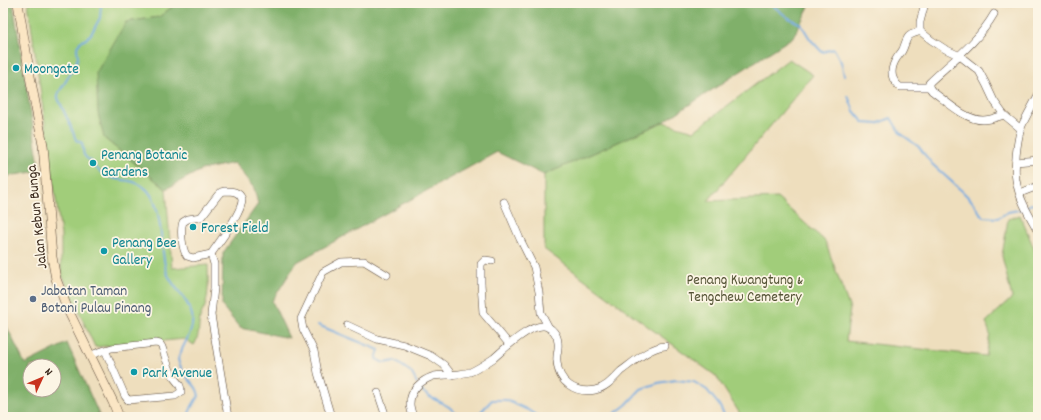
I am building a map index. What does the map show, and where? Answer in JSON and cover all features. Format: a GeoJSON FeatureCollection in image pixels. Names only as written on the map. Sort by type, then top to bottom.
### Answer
{"type":"FeatureCollection","features":[{"type":"Feature","properties":{"kind":"street","name":"Jalan Kebun Bunga"},"geometry":{"type":"LineString","coordinates":[[18,3],[43,146],[52,257],[56,279],[68,310],[113,402],[118,417]]}},
{"type":"Feature","properties":{"kind":"street"},"geometry":{"type":"LineString","coordinates":[[920,31],[920,22],[925,3]]}},
{"type":"Feature","properties":{"kind":"street"},"geometry":{"type":"LineString","coordinates":[[929,87],[929,84],[960,56],[982,31],[994,14]]}},
{"type":"Feature","properties":{"kind":"street"},"geometry":{"type":"LineString","coordinates":[[920,31],[945,49],[960,56],[978,71],[994,102],[1004,115],[1021,128]]}},
{"type":"Feature","properties":{"kind":"street"},"geometry":{"type":"LineString","coordinates":[[920,31],[908,37],[906,40],[902,52],[895,61],[891,75],[896,84],[900,87],[929,87]]}},
{"type":"Feature","properties":{"kind":"street"},"geometry":{"type":"LineString","coordinates":[[929,87],[932,91],[963,114],[972,118],[983,120],[1004,115]]}},
{"type":"Feature","properties":{"kind":"street"},"geometry":{"type":"LineString","coordinates":[[1037,100],[1021,128],[1015,169],[1016,181],[1023,202],[1038,231]]}},
{"type":"Feature","properties":{"kind":"street"},"geometry":{"type":"LineString","coordinates":[[1016,162],[1038,160]]}},
{"type":"Feature","properties":{"kind":"street"},"geometry":{"type":"LineString","coordinates":[[1020,193],[1038,186]]}},
{"type":"Feature","properties":{"kind":"street"},"geometry":{"type":"LineString","coordinates":[[234,191],[241,196],[243,202],[242,206],[211,254],[192,258],[187,256],[184,251],[181,225],[185,220],[201,217],[221,192],[234,191]]}},
{"type":"Feature","properties":{"kind":"street"},"geometry":{"type":"LineString","coordinates":[[504,202],[520,240],[534,267],[541,313],[549,328],[556,336],[558,342],[556,360],[557,367],[567,384],[580,390],[593,390],[604,387],[628,366],[647,353],[656,348],[665,346]]}},
{"type":"Feature","properties":{"kind":"street"},"geometry":{"type":"LineString","coordinates":[[211,254],[214,264],[214,288],[211,316],[228,417]]}},
{"type":"Feature","properties":{"kind":"street"},"geometry":{"type":"LineString","coordinates":[[492,261],[485,260],[481,264],[480,283],[483,313],[509,344]]}},
{"type":"Feature","properties":{"kind":"street"},"geometry":{"type":"LineString","coordinates":[[331,417],[318,373],[314,351],[303,329],[301,319],[323,272],[341,262],[364,261],[388,275]]}},
{"type":"Feature","properties":{"kind":"street"},"geometry":{"type":"LineString","coordinates":[[536,326],[541,313]]}},
{"type":"Feature","properties":{"kind":"street"},"geometry":{"type":"LineString","coordinates":[[347,325],[377,339],[404,345],[431,356],[444,365],[452,375]]}},
{"type":"Feature","properties":{"kind":"street"},"geometry":{"type":"LineString","coordinates":[[413,417],[410,405],[412,394],[420,384],[434,376],[471,372],[492,359],[509,344],[536,326],[549,328]]}},
{"type":"Feature","properties":{"kind":"street"},"geometry":{"type":"LineString","coordinates":[[90,355],[105,350],[112,348],[158,343],[161,345],[172,376],[182,388],[181,392],[175,396],[127,399],[105,350]]}},
{"type":"Feature","properties":{"kind":"street"},"geometry":{"type":"LineString","coordinates":[[378,393],[386,417]]}},
{"type":"Feature","properties":{"kind":"green space"},"geometry":{"type":"Polygon","coordinates":[[[3,3],[13,3],[40,171],[8,176],[3,180],[3,3]]]}},
{"type":"Feature","properties":{"kind":"green space","name":"Penang Botanic Gardens"},"geometry":{"type":"Polygon","coordinates":[[[28,3],[177,3],[159,17],[126,22],[104,138],[166,189],[172,268],[208,265],[207,298],[199,322],[198,335],[194,345],[185,339],[95,347],[61,273],[61,235],[28,3]]]}},
{"type":"Feature","properties":{"kind":"green space"},"geometry":{"type":"Polygon","coordinates":[[[177,3],[811,3],[793,37],[663,122],[544,175],[497,152],[297,262],[272,301],[289,338],[240,328],[222,306],[223,253],[258,204],[254,188],[234,163],[201,170],[166,189],[104,138],[98,113],[96,73],[126,22],[159,17],[177,3]]]}},
{"type":"Feature","properties":{"kind":"green space","name":"Penang Kwangtung & Tengchew Cemetery"},"geometry":{"type":"Polygon","coordinates":[[[789,59],[813,75],[708,201],[777,198],[825,241],[850,309],[846,341],[986,356],[990,334],[986,322],[1012,298],[1002,256],[1008,219],[1020,215],[1038,258],[1038,332],[1036,334],[1038,345],[1038,417],[742,417],[716,376],[544,249],[544,175],[663,122],[694,131],[789,59]]]}},
{"type":"Feature","properties":{"kind":"green space"},"geometry":{"type":"Polygon","coordinates":[[[3,319],[22,358],[22,398],[62,398],[62,358],[37,358],[67,343],[100,417],[3,417],[3,319]]]}},
{"type":"Feature","properties":{"kind":"waterway"},"geometry":{"type":"LineString","coordinates":[[101,3],[100,18],[91,34],[80,42],[77,48],[78,57],[75,66],[58,94],[58,98],[76,140],[82,143],[84,155],[104,175],[114,179],[139,184],[148,191],[153,198],[159,218],[166,270],[168,276],[187,303],[192,315],[192,327],[178,360],[184,373],[196,388],[199,396],[192,406],[188,417]]}},
{"type":"Feature","properties":{"kind":"waterway"},"geometry":{"type":"LineString","coordinates":[[771,4],[787,17],[801,24],[810,39],[822,52],[834,49],[841,62],[844,75]]}},
{"type":"Feature","properties":{"kind":"waterway"},"geometry":{"type":"LineString","coordinates":[[848,96],[854,111],[864,123],[877,124],[891,118],[900,133],[919,147],[932,164],[971,200],[983,217],[998,218],[1008,212],[1023,209],[1031,204],[1038,205]]}},
{"type":"Feature","properties":{"kind":"waterway"},"geometry":{"type":"LineString","coordinates":[[318,325],[379,350],[376,359],[384,363],[395,361],[411,372],[417,383]]}},
{"type":"Feature","properties":{"kind":"waterway"},"geometry":{"type":"LineString","coordinates":[[610,417],[626,405],[641,389],[658,383],[676,380],[694,382],[707,390],[719,405],[725,417]]}},
{"type":"Feature","properties":{"kind":"waterway"},"geometry":{"type":"LineString","coordinates":[[419,387],[425,394],[449,407],[459,417]]}},
{"type":"Feature","properties":{"kind":"waterway"},"geometry":{"type":"LineString","coordinates":[[476,417],[492,400],[506,400],[539,417]]}},
{"type":"Feature","properties":{"kind":"place","name":"Moongate"},"geometry":{"type":"Point","coordinates":[16,68]}},
{"type":"Feature","properties":{"kind":"place","name":"Penang Botanic Gardens"},"geometry":{"type":"Point","coordinates":[93,163]}},
{"type":"Feature","properties":{"kind":"place","name":"Forest Field"},"geometry":{"type":"Point","coordinates":[193,227]}},
{"type":"Feature","properties":{"kind":"place","name":"Penang Bee Gallery"},"geometry":{"type":"Point","coordinates":[104,251]}},
{"type":"Feature","properties":{"kind":"place","name":"Jabatan Taman Botani Pulau Pinang"},"geometry":{"type":"Point","coordinates":[33,299]}},
{"type":"Feature","properties":{"kind":"place","name":"Park Avenue"},"geometry":{"type":"Point","coordinates":[134,372]}}]}
